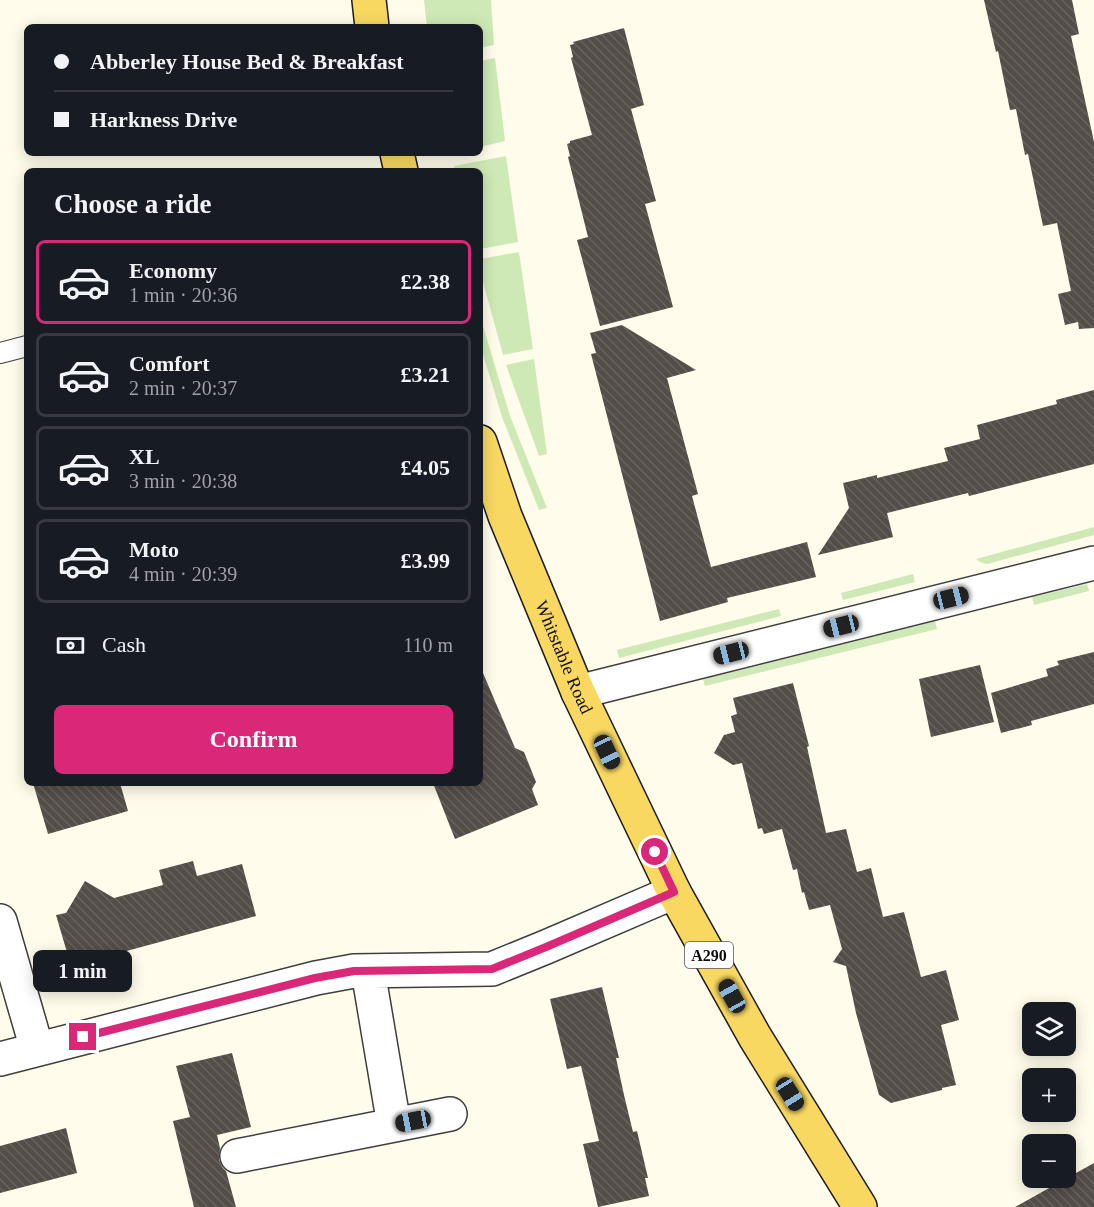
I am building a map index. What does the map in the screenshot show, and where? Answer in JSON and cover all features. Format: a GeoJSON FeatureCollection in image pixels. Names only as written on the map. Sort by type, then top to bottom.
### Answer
{"type":"FeatureCollection","features":[{"type":"Feature","properties":{"kind":"main road"},"geometry":{"type":"LineString","coordinates":[[369,0],[372,24]]}},
{"type":"Feature","properties":{"kind":"main road","name":"Whitstable Road"},"geometry":{"type":"LineString","coordinates":[[483,451],[505,516],[578,692],[674,892],[756,1037],[860,1207]]}},
{"type":"Feature","properties":{"kind":"street"},"geometry":{"type":"LineString","coordinates":[[578,692],[1094,563]]}},
{"type":"Feature","properties":{"kind":"street"},"geometry":{"type":"LineString","coordinates":[[0,1059],[315,978],[368,970],[492,969],[674,892]]}},
{"type":"Feature","properties":{"kind":"street"},"geometry":{"type":"LineString","coordinates":[[0,921],[37,1049]]}},
{"type":"Feature","properties":{"kind":"street"},"geometry":{"type":"LineString","coordinates":[[368,970],[394,1125]]}},
{"type":"Feature","properties":{"kind":"street"},"geometry":{"type":"LineString","coordinates":[[237,1156],[450,1114]]}},
{"type":"Feature","properties":{"kind":"lane"},"geometry":{"type":"LineString","coordinates":[[0,353],[24,347]]}},
{"type":"Feature","properties":{"kind":"green space"},"geometry":{"type":"Polygon","coordinates":[[[424,0],[491,0],[494,45],[483,47],[483,24],[427,24],[424,0]]]}},
{"type":"Feature","properties":{"kind":"green space"},"geometry":{"type":"Polygon","coordinates":[[[495,58],[505,141],[483,146],[483,60],[495,58]]]}},
{"type":"Feature","properties":{"kind":"green space"},"geometry":{"type":"Polygon","coordinates":[[[506,156],[518,242],[483,248],[483,168],[454,168],[454,166],[506,156]]]}},
{"type":"Feature","properties":{"kind":"green space"},"geometry":{"type":"Polygon","coordinates":[[[519,252],[533,349],[503,355],[483,282],[483,258],[519,252]]]}},
{"type":"Feature","properties":{"kind":"green space"},"geometry":{"type":"Polygon","coordinates":[[[483,326],[510,416],[547,508],[539,510],[502,417],[483,354],[483,326]]]}},
{"type":"Feature","properties":{"kind":"green space"},"geometry":{"type":"Polygon","coordinates":[[[534,359],[547,454],[539,456],[506,365],[534,359]]]}},
{"type":"Feature","properties":{"kind":"green space"},"geometry":{"type":"Polygon","coordinates":[[[1094,527],[1094,535],[987,564],[976,559],[1094,527]]]}},
{"type":"Feature","properties":{"kind":"green space"},"geometry":{"type":"Polygon","coordinates":[[[913,574],[915,582],[843,600],[841,593],[913,574]]]}},
{"type":"Feature","properties":{"kind":"green space"},"geometry":{"type":"Polygon","coordinates":[[[1087,584],[1089,591],[1034,605],[1032,597],[1087,584]]]}},
{"type":"Feature","properties":{"kind":"green space"},"geometry":{"type":"Polygon","coordinates":[[[779,609],[781,616],[619,658],[617,650],[779,609]]]}},
{"type":"Feature","properties":{"kind":"green space"},"geometry":{"type":"Polygon","coordinates":[[[935,621],[937,629],[705,686],[703,679],[935,621]]]}},
{"type":"Feature","properties":{"kind":"building"},"geometry":{"type":"Polygon","coordinates":[[[984,0],[1072,0],[1079,34],[1071,36],[1094,142],[1094,328],[1079,329],[1078,322],[1065,325],[1058,294],[1071,291],[1057,223],[1043,226],[1028,154],[1025,155],[1016,109],[1010,110],[998,51],[996,52],[984,0]]]}},
{"type":"Feature","properties":{"kind":"building"},"geometry":{"type":"Polygon","coordinates":[[[624,28],[644,105],[631,109],[656,201],[645,204],[673,307],[600,326],[577,240],[588,237],[568,157],[570,156],[567,144],[570,141],[592,135],[571,58],[573,57],[570,45],[574,44],[573,42],[624,28]]]}},
{"type":"Feature","properties":{"kind":"building"},"geometry":{"type":"Polygon","coordinates":[[[622,325],[696,370],[667,378],[698,494],[692,496],[711,567],[807,542],[816,577],[727,598],[728,602],[660,621],[591,354],[596,353],[590,333],[622,325]]]}},
{"type":"Feature","properties":{"kind":"building"},"geometry":{"type":"Polygon","coordinates":[[[1094,390],[1094,464],[969,496],[968,493],[887,513],[893,537],[818,555],[849,508],[843,483],[877,475],[877,478],[948,461],[944,448],[980,439],[977,425],[1057,404],[1056,400],[1094,390]]]}},
{"type":"Feature","properties":{"kind":"building"},"geometry":{"type":"Polygon","coordinates":[[[1094,652],[1094,704],[1031,721],[1032,725],[1001,733],[991,693],[1048,676],[1046,669],[1059,665],[1057,661],[1094,652]]]}},
{"type":"Feature","properties":{"kind":"building"},"geometry":{"type":"Polygon","coordinates":[[[980,665],[994,722],[931,737],[919,679],[980,665]]]}},
{"type":"Feature","properties":{"kind":"building"},"geometry":{"type":"Polygon","coordinates":[[[483,673],[515,748],[524,752],[536,782],[532,789],[538,805],[455,839],[434,786],[483,786],[483,673]]]}},
{"type":"Feature","properties":{"kind":"building"},"geometry":{"type":"Polygon","coordinates":[[[793,683],[809,746],[807,747],[826,833],[846,829],[857,872],[871,868],[883,917],[904,912],[921,977],[946,970],[959,1020],[941,1025],[956,1085],[891,1103],[879,1095],[856,1013],[846,966],[833,962],[842,949],[830,905],[809,910],[804,892],[802,893],[797,869],[793,870],[782,829],[764,834],[762,828],[758,829],[742,763],[733,765],[714,753],[724,735],[735,732],[731,716],[737,714],[733,698],[793,683]]]}},
{"type":"Feature","properties":{"kind":"building"},"geometry":{"type":"Polygon","coordinates":[[[34,786],[121,786],[128,811],[48,834],[34,786]]]}},
{"type":"Feature","properties":{"kind":"building"},"geometry":{"type":"Polygon","coordinates":[[[193,861],[197,876],[242,864],[256,916],[71,966],[56,915],[66,913],[85,881],[114,898],[163,885],[159,870],[193,861]]]}},
{"type":"Feature","properties":{"kind":"building"},"geometry":{"type":"Polygon","coordinates":[[[602,987],[619,1058],[616,1058],[624,1095],[633,1132],[637,1131],[648,1178],[645,1178],[649,1196],[598,1207],[583,1144],[599,1141],[581,1066],[567,1069],[550,999],[602,987]]]}},
{"type":"Feature","properties":{"kind":"building"},"geometry":{"type":"Polygon","coordinates":[[[232,1053],[251,1127],[217,1135],[220,1148],[219,1160],[226,1171],[236,1207],[194,1207],[173,1121],[190,1117],[176,1066],[232,1053]]]}},
{"type":"Feature","properties":{"kind":"building"},"geometry":{"type":"Polygon","coordinates":[[[66,1128],[77,1173],[0,1193],[0,1146],[66,1128]]]}},
{"type":"Feature","properties":{"kind":"building"},"geometry":{"type":"Polygon","coordinates":[[[1094,1163],[1094,1207],[1015,1207],[1049,1188],[1076,1188],[1076,1173],[1094,1163]]]}},
{"type":"Feature","properties":{"kind":"route"},"geometry":{"type":"LineString","coordinates":[[83,1037],[315,978],[354,971],[492,969],[674,892],[655,852]]}}]}
